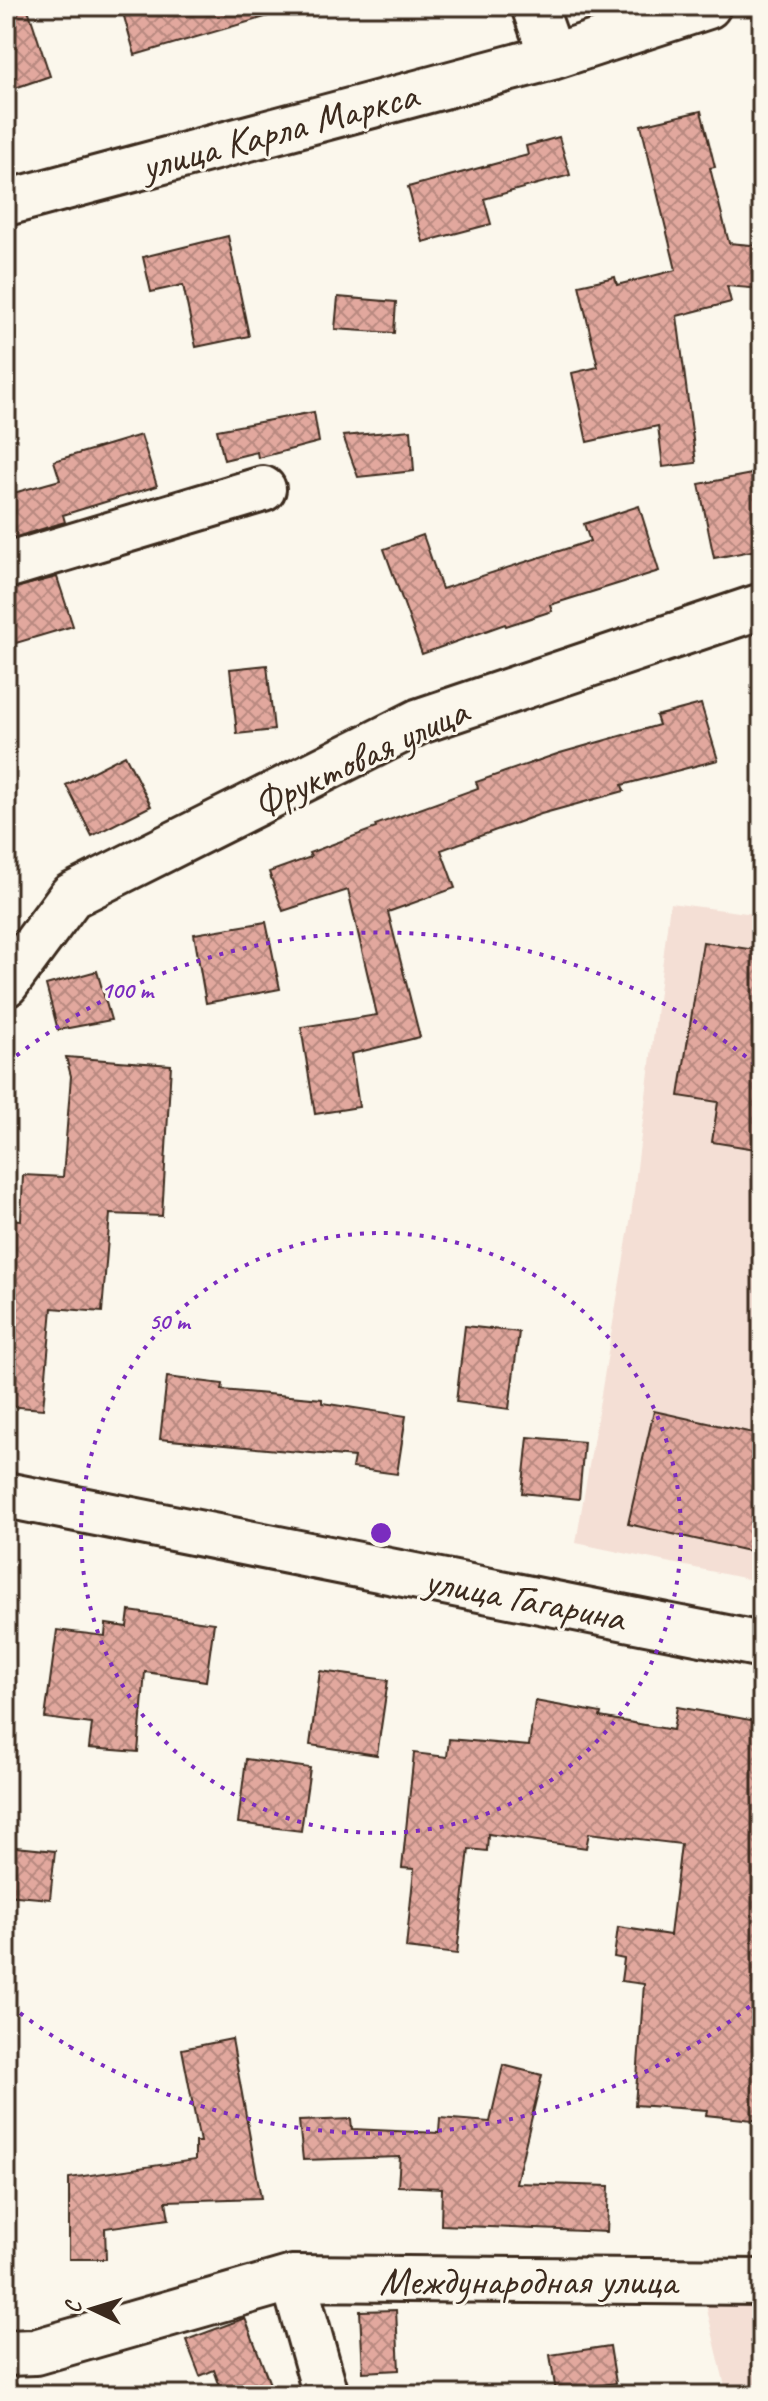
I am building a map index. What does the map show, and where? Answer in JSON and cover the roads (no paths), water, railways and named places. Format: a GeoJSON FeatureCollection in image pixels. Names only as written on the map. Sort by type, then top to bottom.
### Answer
{"type":"FeatureCollection","features":[{"type":"Feature","properties":{"kind":"street"},"geometry":{"type":"LineString","coordinates":[[534,6],[552,57]]}},
{"type":"Feature","properties":{"kind":"street","name":"улица Карла Маркса"},"geometry":{"type":"LineString","coordinates":[[6,203],[552,57],[708,6]]}},
{"type":"Feature","properties":{"kind":"street"},"geometry":{"type":"LineString","coordinates":[[6,566],[263,489]]}},
{"type":"Feature","properties":{"kind":"street","name":"Фруктовая улица"},"geometry":{"type":"LineString","coordinates":[[6,984],[71,896],[392,735],[420,721],[762,606]]}},
{"type":"Feature","properties":{"kind":"street","name":"улица Гагарина"},"geometry":{"type":"LineString","coordinates":[[6,1495],[762,1645]]}},
{"type":"Feature","properties":{"kind":"street"},"geometry":{"type":"LineString","coordinates":[[293,2278],[326,2395]]}},
{"type":"Feature","properties":{"kind":"street","name":"Международная улица"},"geometry":{"type":"LineString","coordinates":[[6,2353],[35,2352],[293,2278],[762,2282]]}}]}
